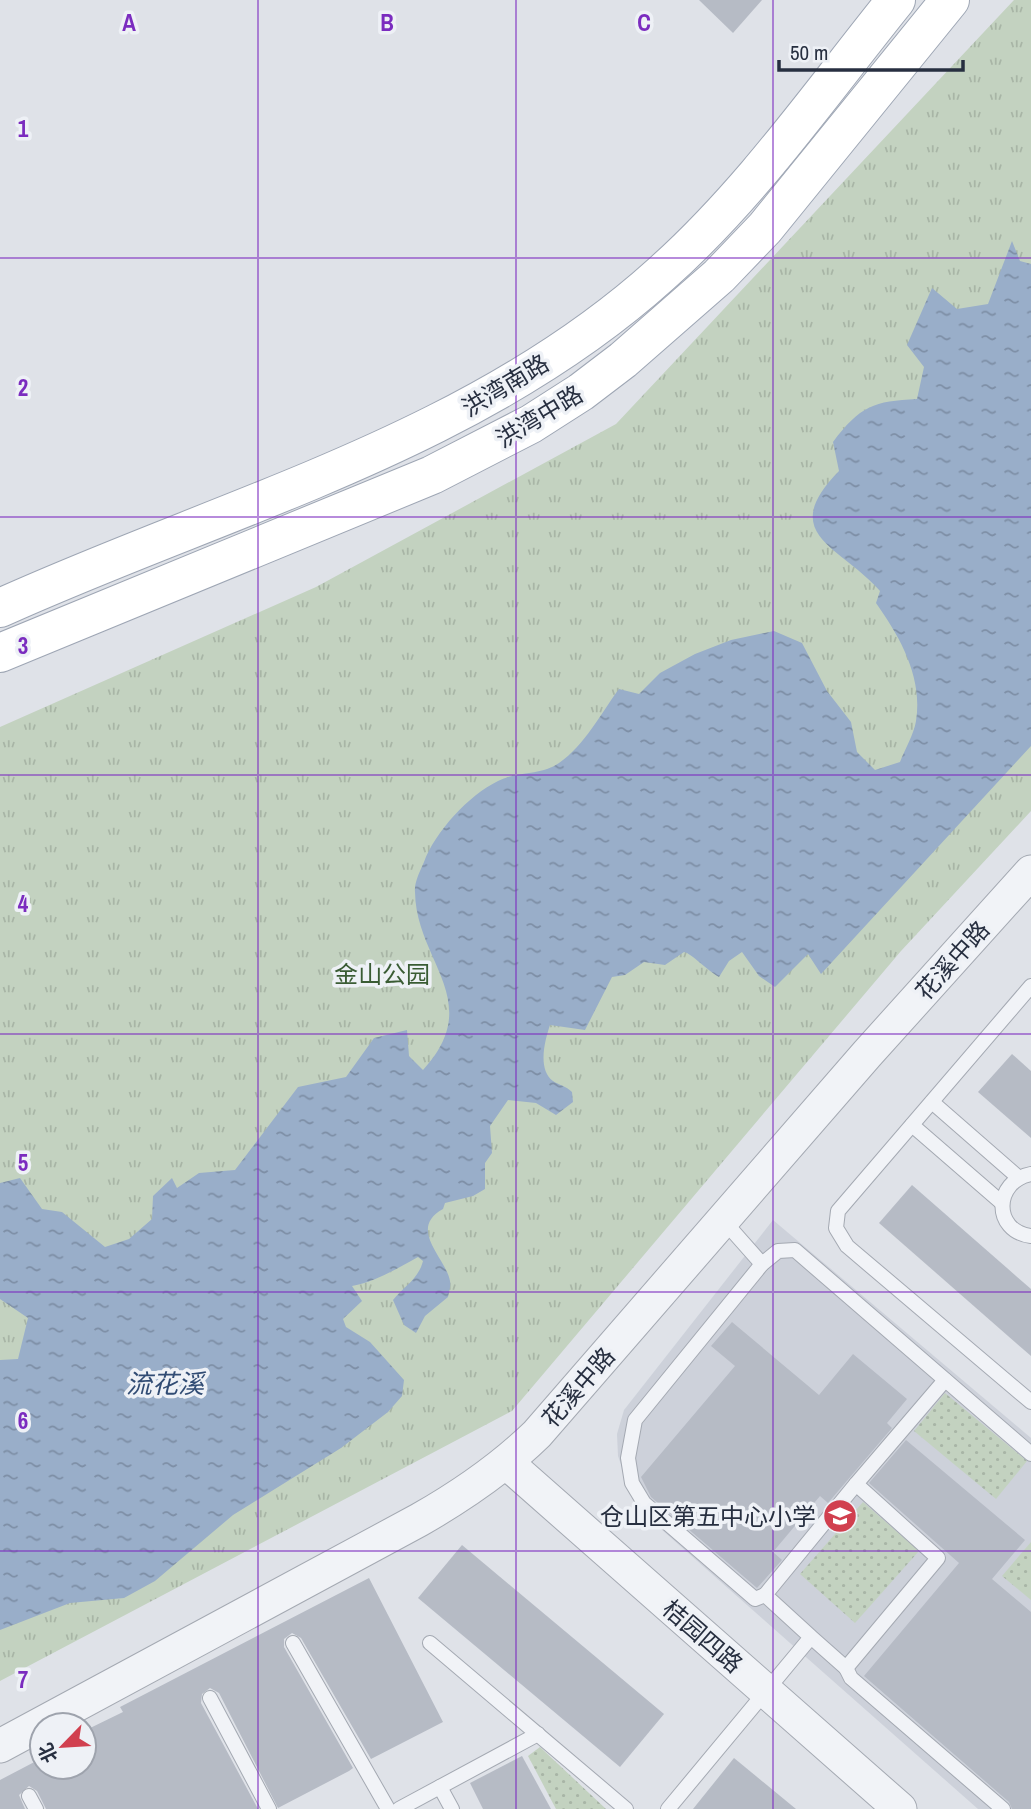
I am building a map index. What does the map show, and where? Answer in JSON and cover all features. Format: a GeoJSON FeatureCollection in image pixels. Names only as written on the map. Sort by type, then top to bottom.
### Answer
{"type":"FeatureCollection","features":[{"type":"Feature","properties":{"kind":"main road","name":"洪湾南路"},"geometry":{"type":"LineString","coordinates":[[0,608],[394,445],[492,395],[568,348],[662,274],[708,227],[793,129],[896,0]]}},
{"type":"Feature","properties":{"kind":"main road","name":"洪湾中路"},"geometry":{"type":"LineString","coordinates":[[0,653],[432,475],[531,424],[580,392],[671,320],[738,257],[782,208],[950,0]]}},
{"type":"Feature","properties":{"kind":"street","name":"花溪中路"},"geometry":{"type":"LineString","coordinates":[[0,1746],[419,1520],[507,1463],[544,1426],[1031,872]]}},
{"type":"Feature","properties":{"kind":"street","name":"桔园四路"},"geometry":{"type":"LineString","coordinates":[[507,1463],[900,1809]]}},
{"type":"Feature","properties":{"kind":"lane"},"geometry":{"type":"LineString","coordinates":[[1028,996],[838,1211],[836,1228],[847,1246],[1031,1402]]}},
{"type":"Feature","properties":{"kind":"lane"},"geometry":{"type":"LineString","coordinates":[[932,1102],[1025,1176],[1007,1187],[1002,1203]]}},
{"type":"Feature","properties":{"kind":"lane"},"geometry":{"type":"LineString","coordinates":[[912,1125],[1002,1203],[1008,1224],[1016,1231],[1031,1236]]}},
{"type":"Feature","properties":{"kind":"lane"},"geometry":{"type":"LineString","coordinates":[[723,1220],[762,1264]]}},
{"type":"Feature","properties":{"kind":"lane"},"geometry":{"type":"LineString","coordinates":[[944,1380],[765,1595],[755,1599],[644,1503],[632,1483],[628,1458],[635,1420],[762,1264],[778,1251],[795,1250],[1031,1454]]}},
{"type":"Feature","properties":{"kind":"lane"},"geometry":{"type":"LineString","coordinates":[[846,1668],[938,1558],[856,1484]]}},
{"type":"Feature","properties":{"kind":"lane"},"geometry":{"type":"LineString","coordinates":[[765,1595],[846,1668],[851,1678],[1003,1809]]}},
{"type":"Feature","properties":{"kind":"lane"},"geometry":{"type":"LineString","coordinates":[[668,1809],[811,1637]]}},
{"type":"Feature","properties":{"kind":"lane"},"geometry":{"type":"LineString","coordinates":[[293,1643],[388,1809]]}},
{"type":"Feature","properties":{"kind":"lane"},"geometry":{"type":"LineString","coordinates":[[430,1643],[626,1809]]}},
{"type":"Feature","properties":{"kind":"lane"},"geometry":{"type":"LineString","coordinates":[[210,1698],[269,1809]]}},
{"type":"Feature","properties":{"kind":"lane"},"geometry":{"type":"LineString","coordinates":[[399,1809],[537,1734]]}},
{"type":"Feature","properties":{"kind":"lane"},"geometry":{"type":"LineString","coordinates":[[440,1787],[452,1809]]}},
{"type":"Feature","properties":{"kind":"shaded area","name":"仓山区第五中心小学"},"geometry":{"type":"Polygon","coordinates":[[[773,1220],[1031,1438],[1031,1809],[978,1809],[661,1529],[638,1503],[626,1479],[618,1456],[617,1434],[624,1410],[773,1220]]]}},
{"type":"Feature","properties":{"kind":"green space","name":"金山公园"},"geometry":{"type":"Polygon","coordinates":[[[1014,0],[1031,0],[1031,811],[901,951],[512,1411],[0,1681],[0,727],[316,587],[616,424],[1014,0]]]}},
{"type":"Feature","properties":{"kind":"green space"},"geometry":{"type":"Polygon","coordinates":[[[945,1393],[1027,1461],[996,1499],[914,1431],[945,1393]]]}},
{"type":"Feature","properties":{"kind":"green space"},"geometry":{"type":"Polygon","coordinates":[[[863,1502],[919,1551],[855,1623],[800,1574],[863,1502]]]}},
{"type":"Feature","properties":{"kind":"green space"},"geometry":{"type":"Polygon","coordinates":[[[1031,1542],[1031,1600],[1002,1576],[1031,1542]]]}},
{"type":"Feature","properties":{"kind":"green space"},"geometry":{"type":"Polygon","coordinates":[[[540,1747],[606,1809],[556,1809],[528,1756],[540,1747]]]}},
{"type":"Feature","properties":{"kind":"water","name":"流花溪"},"geometry":{"type":"Polygon","coordinates":[[[1012,241],[1020,261],[1031,264],[1031,746],[821,974],[808,954],[775,987],[759,976],[742,952],[729,961],[719,977],[684,952],[665,965],[644,962],[625,975],[612,977],[585,1030],[550,1025],[544,1054],[545,1069],[553,1081],[572,1092],[573,1102],[556,1115],[536,1103],[508,1100],[490,1126],[492,1153],[485,1163],[485,1189],[473,1196],[445,1203],[428,1225],[428,1235],[450,1281],[448,1297],[425,1316],[416,1333],[404,1325],[393,1300],[418,1273],[423,1261],[418,1257],[378,1278],[352,1286],[362,1301],[343,1319],[346,1327],[370,1342],[404,1380],[402,1396],[388,1412],[341,1448],[233,1515],[155,1581],[124,1598],[70,1603],[0,1630],[0,1360],[18,1359],[28,1318],[0,1299],[0,1183],[20,1178],[42,1209],[62,1212],[105,1247],[129,1239],[152,1219],[153,1196],[172,1178],[177,1188],[199,1173],[235,1170],[298,1087],[346,1077],[374,1038],[407,1030],[409,1056],[423,1070],[441,1045],[448,1023],[448,1002],[443,981],[418,917],[415,892],[415,885],[429,850],[454,815],[487,787],[505,778],[552,767],[568,756],[585,738],[619,689],[639,694],[660,673],[695,654],[731,640],[774,631],[802,643],[827,691],[851,722],[857,752],[875,770],[900,762],[915,726],[917,705],[908,658],[876,603],[880,591],[821,538],[814,525],[813,510],[821,493],[839,471],[833,442],[851,420],[879,404],[917,399],[924,367],[907,345],[932,288],[957,309],[988,304],[1012,241]]]}},
{"type":"Feature","properties":{"kind":"building"},"geometry":{"type":"Polygon","coordinates":[[[699,0],[762,0],[733,33],[699,0]]]}},
{"type":"Feature","properties":{"kind":"building"},"geometry":{"type":"Polygon","coordinates":[[[1012,1054],[1031,1071],[1031,1138],[978,1092],[1012,1054]]]}},
{"type":"Feature","properties":{"kind":"building"},"geometry":{"type":"Polygon","coordinates":[[[912,1185],[1031,1289],[1031,1356],[879,1223],[912,1185]]]}},
{"type":"Feature","properties":{"kind":"building"},"geometry":{"type":"Polygon","coordinates":[[[732,1322],[819,1395],[853,1354],[907,1399],[887,1423],[892,1428],[828,1503],[820,1496],[773,1552],[782,1560],[757,1588],[651,1497],[641,1477],[735,1366],[711,1346],[732,1322]]]}},
{"type":"Feature","properties":{"kind":"building"},"geometry":{"type":"Polygon","coordinates":[[[906,1440],[1025,1540],[992,1579],[1031,1612],[1031,1809],[1012,1809],[1009,1802],[864,1676],[959,1563],[869,1483],[906,1440]]]}},
{"type":"Feature","properties":{"kind":"building"},"geometry":{"type":"Polygon","coordinates":[[[462,1545],[664,1714],[620,1767],[418,1598],[462,1545]]]}},
{"type":"Feature","properties":{"kind":"building"},"geometry":{"type":"Polygon","coordinates":[[[369,1578],[443,1722],[371,1759],[301,1638],[292,1633],[284,1639],[284,1647],[353,1768],[349,1771],[278,1808],[219,1693],[210,1688],[202,1694],[201,1703],[258,1809],[46,1809],[37,1791],[29,1786],[19,1795],[25,1809],[0,1809],[0,1780],[28,1765],[28,1781],[98,1781],[98,1724],[123,1712],[120,1707],[369,1578]]]}},
{"type":"Feature","properties":{"kind":"building"},"geometry":{"type":"Polygon","coordinates":[[[522,1756],[551,1809],[483,1809],[470,1783],[522,1756]]]}},
{"type":"Feature","properties":{"kind":"building"},"geometry":{"type":"Polygon","coordinates":[[[734,1758],[796,1809],[693,1809],[734,1758]]]}},
{"type":"Feature","properties":{"kind":"place","name":"仓山区第五中心小学"},"geometry":{"type":"Point","coordinates":[840,1516]}}]}
